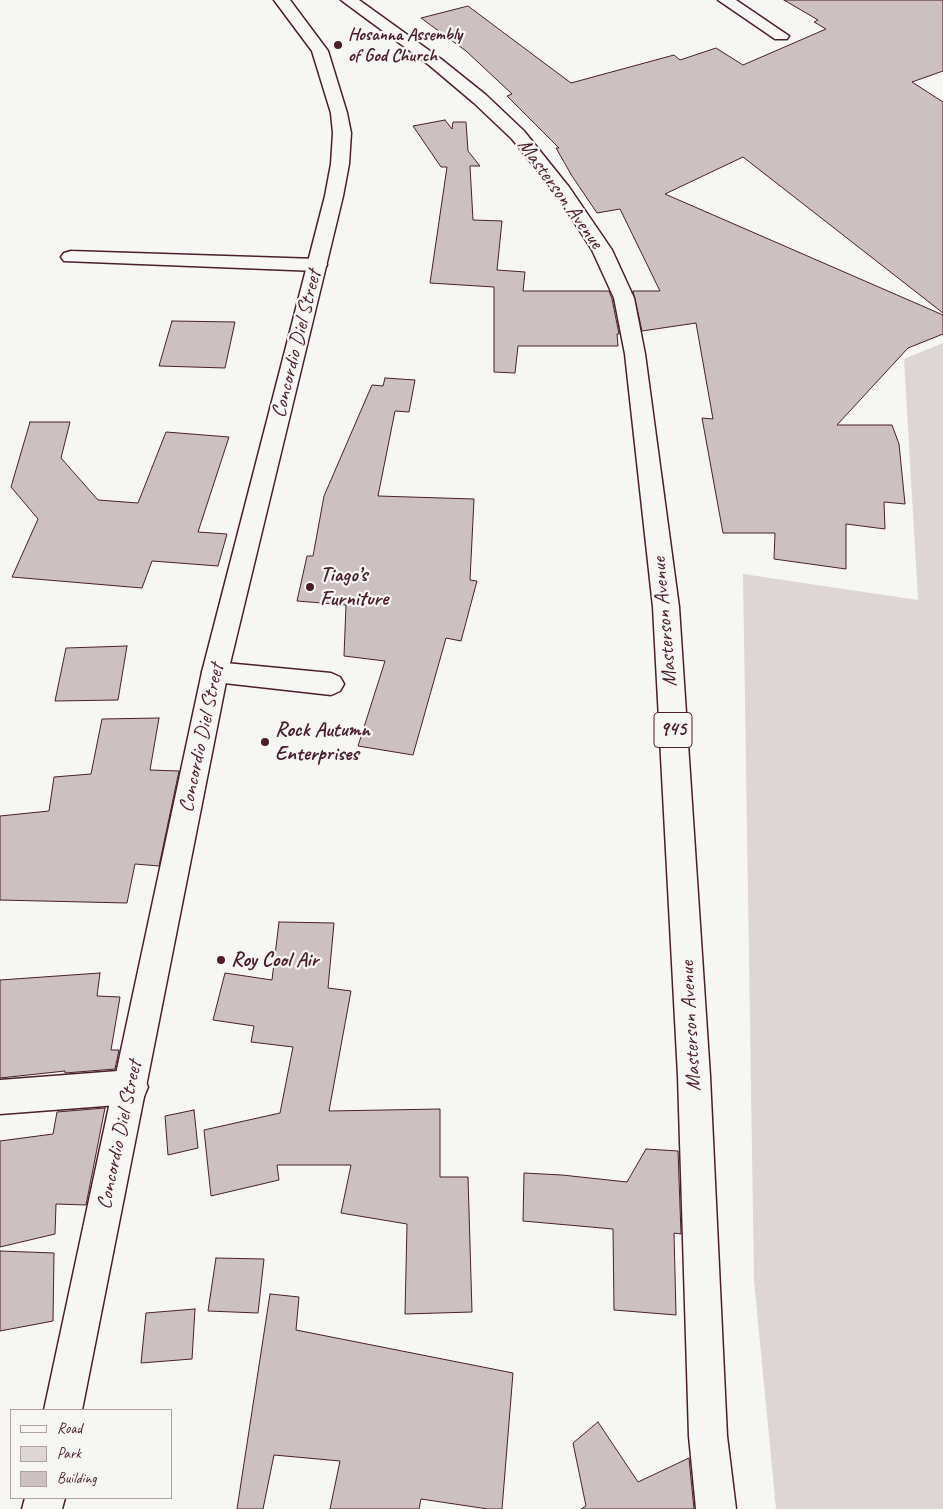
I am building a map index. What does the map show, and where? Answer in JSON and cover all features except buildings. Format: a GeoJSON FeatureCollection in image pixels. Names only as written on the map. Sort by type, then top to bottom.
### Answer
{"type":"FeatureCollection","features":[{"type":"Feature","properties":{"kind":"main road","name":"Concordio Diel Street"},"geometry":{"type":"LineString","coordinates":[[269,0],[308,54],[325,71]]}},
{"type":"Feature","properties":{"kind":"main road","name":"Concordio Diel Street"},"geometry":{"type":"LineString","coordinates":[[63,1409],[215,672],[334,196],[340,164],[342,133],[339,113],[320,51],[282,0]]}},
{"type":"Feature","properties":{"kind":"main road"},"geometry":{"type":"LineString","coordinates":[[726,0],[781,36]]}},
{"type":"Feature","properties":{"kind":"main road"},"geometry":{"type":"LineString","coordinates":[[353,3],[345,12],[404,38]]}},
{"type":"Feature","properties":{"kind":"main road","name":"Masterson Avenue"},"geometry":{"type":"LineString","coordinates":[[353,3],[404,38],[480,99],[518,134],[563,192],[602,250],[624,298],[635,354],[666,607],[694,1076],[708,1436],[716,1509]]}},
{"type":"Feature","properties":{"kind":"main road"},"geometry":{"type":"LineString","coordinates":[[71,257],[317,265]]}},
{"type":"Feature","properties":{"kind":"main road"},"geometry":{"type":"LineString","coordinates":[[215,672],[330,684]]}},
{"type":"Feature","properties":{"kind":"main road"},"geometry":{"type":"LineString","coordinates":[[0,1097],[131,1087]]}},
{"type":"Feature","properties":{"kind":"green space"},"geometry":{"type":"Polygon","coordinates":[[[943,343],[943,1509],[776,1509],[754,1280],[743,574],[918,600],[904,359],[943,343]]]}},
{"type":"Feature","properties":{"kind":"place","name":"Hosanna Assembly of God Church"},"geometry":{"type":"Point","coordinates":[338,45]}},
{"type":"Feature","properties":{"kind":"place","name":"Tiago’s Furniture"},"geometry":{"type":"Point","coordinates":[310,587]}},
{"type":"Feature","properties":{"kind":"place","name":"Rock Autumn Enterprises"},"geometry":{"type":"Point","coordinates":[265,742]}},
{"type":"Feature","properties":{"kind":"place","name":"Roy Cool Air"},"geometry":{"type":"Point","coordinates":[221,960]}}]}
